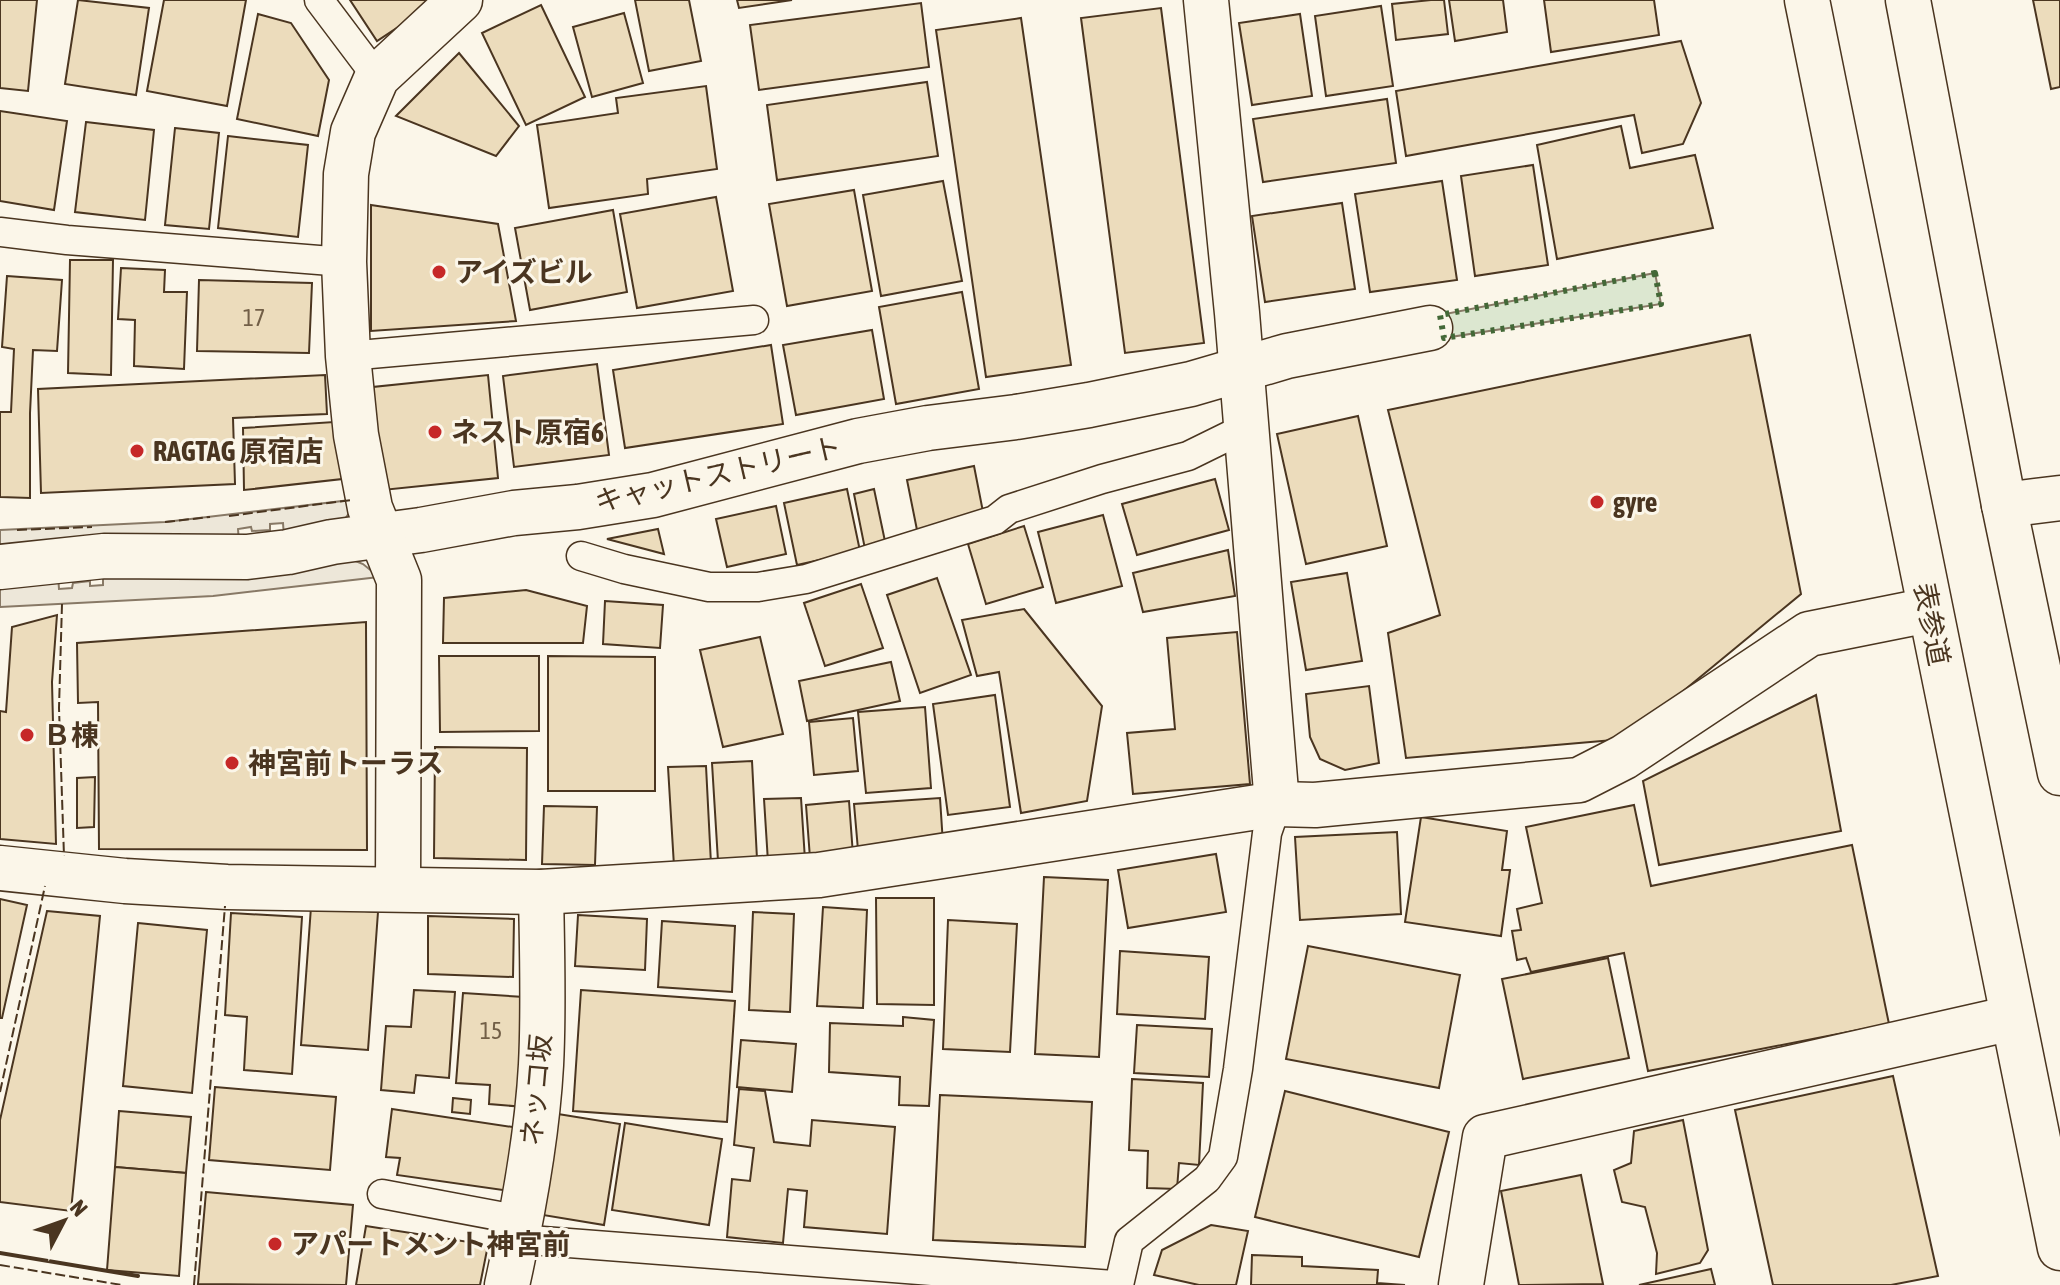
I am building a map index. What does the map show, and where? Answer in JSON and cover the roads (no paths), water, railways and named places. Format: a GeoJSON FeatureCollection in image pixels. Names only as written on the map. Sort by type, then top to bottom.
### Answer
{"type":"FeatureCollection","features":[{"type":"Feature","properties":{"kind":"street"},"geometry":{"type":"LineString","coordinates":[[398,889],[399,580],[370,508],[356,435],[348,356],[344,262],[346,174],[353,132],[377,77],[460,0]]}},
{"type":"Feature","properties":{"kind":"street"},"geometry":{"type":"LineString","coordinates":[[1206,0],[1241,369],[1277,804]]}},
{"type":"Feature","properties":{"kind":"street","name":"表参道"},"geometry":{"type":"LineString","coordinates":[[1807,0],[2060,1248]]}},
{"type":"Feature","properties":{"kind":"street"},"geometry":{"type":"LineString","coordinates":[[1908,0],[2004,505],[2060,773]]}},
{"type":"Feature","properties":{"kind":"street","name":"キャットストリート"},"geometry":{"type":"LineString","coordinates":[[0,567],[104,556],[247,557],[514,513],[653,495],[858,441],[1089,405],[1191,384],[1287,356],[1430,328]]}},
{"type":"Feature","properties":{"kind":"street"},"geometry":{"type":"LineString","coordinates":[[2004,505],[2060,498]]}},
{"type":"Feature","properties":{"kind":"street"},"geometry":{"type":"LineString","coordinates":[[0,868],[125,881],[227,887],[541,892],[819,875],[1277,804],[1315,805],[1579,780],[1624,757],[1809,634],[1929,610]]}},
{"type":"Feature","properties":{"kind":"street","name":"ネッコ坂"},"geometry":{"type":"LineString","coordinates":[[507,1285],[535,1126],[541,1066],[541,892]]}},
{"type":"Feature","properties":{"kind":"street"},"geometry":{"type":"LineString","coordinates":[[1461,1285],[1485,1137],[2012,1018]]}},
{"type":"Feature","properties":{"kind":"lane"},"geometry":{"type":"LineString","coordinates":[[319,0],[377,77]]}},
{"type":"Feature","properties":{"kind":"lane"},"geometry":{"type":"LineString","coordinates":[[0,232],[344,262]]}},
{"type":"Feature","properties":{"kind":"lane"},"geometry":{"type":"LineString","coordinates":[[348,356],[754,320]]}},
{"type":"Feature","properties":{"kind":"lane"},"geometry":{"type":"LineString","coordinates":[[581,556],[624,569],[709,587],[758,587],[806,579],[995,520],[1009,509],[1188,456],[1245,428]]}},
{"type":"Feature","properties":{"kind":"lane"},"geometry":{"type":"LineString","coordinates":[[1119,1285],[1129,1241],[1207,1179],[1223,1157],[1238,1069],[1267,833],[1277,804]]}},
{"type":"Feature","properties":{"kind":"lane"},"geometry":{"type":"LineString","coordinates":[[382,1194],[519,1229],[1113,1285]]}},
{"type":"Feature","properties":{"kind":"place","name":"アイズビル"},"geometry":{"type":"Point","coordinates":[439,272]}},
{"type":"Feature","properties":{"kind":"place","name":"ネスト原宿6"},"geometry":{"type":"Point","coordinates":[435,432]}},
{"type":"Feature","properties":{"kind":"place","name":"RAGTAG 原宿店"},"geometry":{"type":"Point","coordinates":[137,451]}},
{"type":"Feature","properties":{"kind":"place","name":"gyre"},"geometry":{"type":"Point","coordinates":[1597,502]}},
{"type":"Feature","properties":{"kind":"place","name":"Ｂ棟"},"geometry":{"type":"Point","coordinates":[27,735]}},
{"type":"Feature","properties":{"kind":"place","name":"神宮前トーラス"},"geometry":{"type":"Point","coordinates":[232,763]}},
{"type":"Feature","properties":{"kind":"place","name":"アパートメント神宮前"},"geometry":{"type":"Point","coordinates":[275,1244]}}]}
